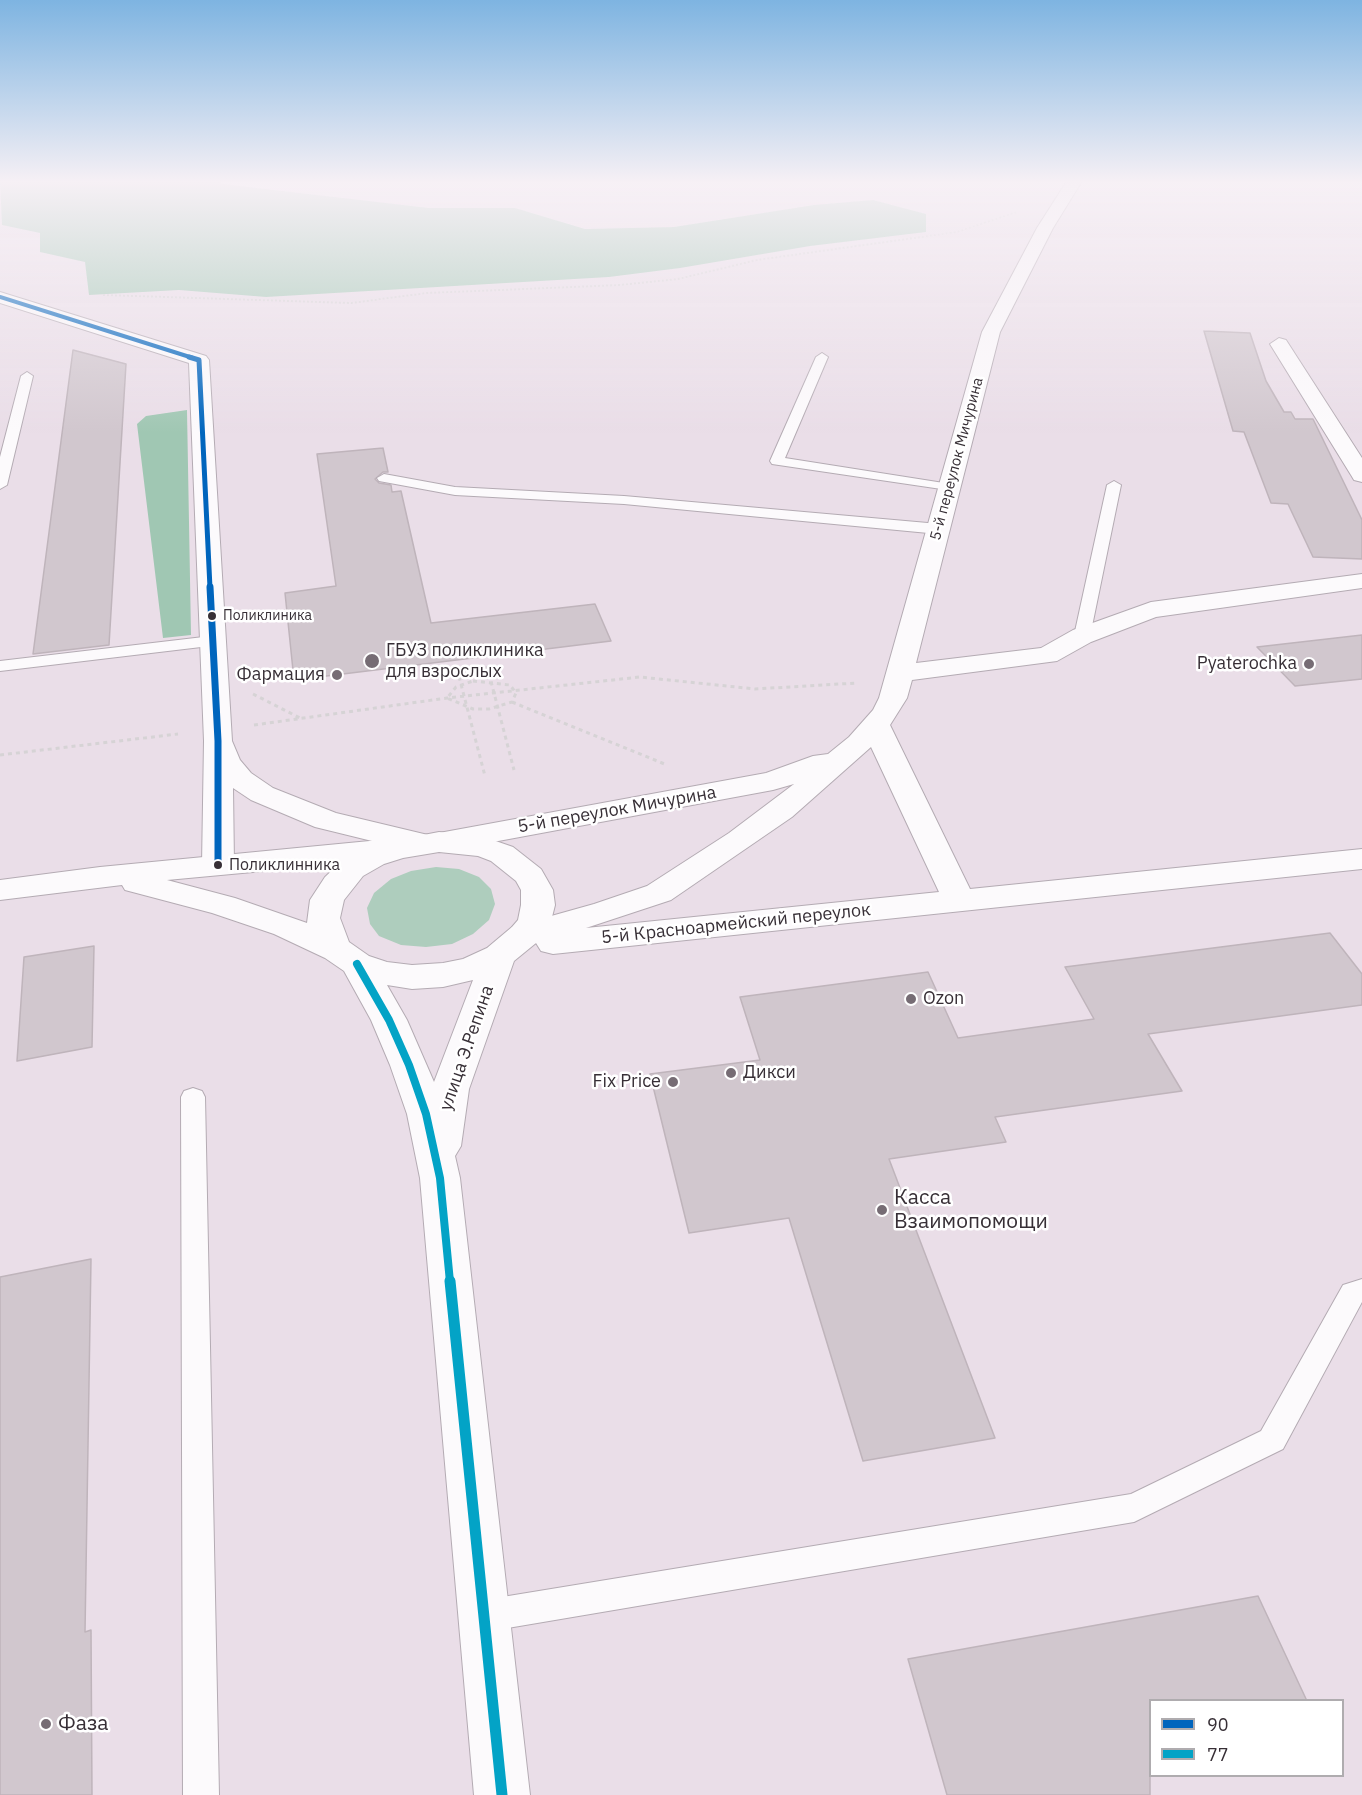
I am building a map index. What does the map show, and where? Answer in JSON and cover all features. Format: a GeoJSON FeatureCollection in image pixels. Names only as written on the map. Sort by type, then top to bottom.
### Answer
{"type":"FeatureCollection","features":[{"type":"Feature","properties":{"kind":"street","name":"5-й переулок Мичурина"},"geometry":{"type":"LineString","coordinates":[[512,946],[659,893],[765,822],[867,734],[893,698],[991,332],[1027,265]]}},
{"type":"Feature","properties":{"kind":"street"},"geometry":{"type":"LineString","coordinates":[[0,297],[199,360],[218,735],[218,866]]}},
{"type":"Feature","properties":{"kind":"street"},"geometry":{"type":"LineString","coordinates":[[1279,344],[1362,475]]}},
{"type":"Feature","properties":{"kind":"street"},"geometry":{"type":"LineString","coordinates":[[900,673],[1048,655],[1082,636],[1150,610],[1362,580]]}},
{"type":"Feature","properties":{"kind":"street","name":"5-й переулок Мичурина"},"geometry":{"type":"LineString","coordinates":[[419,845],[695,796],[793,775],[867,734]]}},
{"type":"Feature","properties":{"kind":"street"},"geometry":{"type":"LineString","coordinates":[[867,734],[958,900]]}},
{"type":"Feature","properties":{"kind":"street"},"geometry":{"type":"LineString","coordinates":[[218,735],[226,762],[240,779],[262,794],[326,820],[419,845]]}},
{"type":"Feature","properties":{"kind":"street"},"geometry":{"type":"LineString","coordinates":[[0,890],[100,877],[419,845],[462,843],[502,854],[530,876],[537,890],[538,905],[534,921],[512,946],[473,968],[443,975],[412,977],[383,973],[286,926],[223,905],[147,884],[100,877]]}},
{"type":"Feature","properties":{"kind":"street"},"geometry":{"type":"LineString","coordinates":[[347,957],[327,934],[323,918],[327,900],[337,884],[352,869],[373,857],[419,845]]}},
{"type":"Feature","properties":{"kind":"street","name":"5-й Красноармейский переулок"},"geometry":{"type":"LineString","coordinates":[[512,946],[656,934],[958,900],[1362,859]]}},
{"type":"Feature","properties":{"kind":"street","name":"улица Э.Репина"},"geometry":{"type":"LineString","coordinates":[[440,1178],[441,1132],[450,1089],[512,946]]}},
{"type":"Feature","properties":{"kind":"street","name":"улица Э.Репина"},"geometry":{"type":"LineString","coordinates":[[347,957],[389,1020],[409,1065],[426,1114],[440,1178],[502,1795]]}},
{"type":"Feature","properties":{"kind":"lane"},"geometry":{"type":"LineString","coordinates":[[822,357],[777,461],[950,488]]}},
{"type":"Feature","properties":{"kind":"lane"},"geometry":{"type":"LineString","coordinates":[[0,485],[27,376]]}},
{"type":"Feature","properties":{"kind":"lane"},"geometry":{"type":"LineString","coordinates":[[384,478],[455,491],[624,500],[939,529]]}},
{"type":"Feature","properties":{"kind":"lane"},"geometry":{"type":"LineString","coordinates":[[1082,636],[1114,485]]}},
{"type":"Feature","properties":{"kind":"lane"},"geometry":{"type":"LineString","coordinates":[[0,666],[212,641]]}},
{"type":"Feature","properties":{"kind":"lane"},"geometry":{"type":"LineString","coordinates":[[193,1097],[201,1795]]}},
{"type":"Feature","properties":{"kind":"lane"},"geometry":{"type":"LineString","coordinates":[[484,1616],[1134,1508],[1272,1440],[1353,1293],[1362,1290]]}},
{"type":"Feature","properties":{"kind":"path"},"geometry":{"type":"LineString","coordinates":[[94,295],[351,303],[428,293],[620,285],[678,279],[737,265]]}},
{"type":"Feature","properties":{"kind":"path"},"geometry":{"type":"LineString","coordinates":[[488,666],[514,770]]}},
{"type":"Feature","properties":{"kind":"path"},"geometry":{"type":"LineString","coordinates":[[457,669],[485,776]]}},
{"type":"Feature","properties":{"kind":"path"},"geometry":{"type":"LineString","coordinates":[[0,756],[218,735],[302,719],[447,698],[640,677],[707,687],[779,688],[854,683],[900,673]]}},
{"type":"Feature","properties":{"kind":"path"},"geometry":{"type":"LineString","coordinates":[[447,698],[449,693],[461,685],[473,681],[492,681],[510,685],[516,693],[512,702]]}},
{"type":"Feature","properties":{"kind":"path"},"geometry":{"type":"LineString","coordinates":[[243,689],[302,719]]}},
{"type":"Feature","properties":{"kind":"path"},"geometry":{"type":"LineString","coordinates":[[447,698],[467,707],[498,706],[512,702],[654,758],[680,772],[695,796]]}},
{"type":"Feature","properties":{"kind":"green space"},"geometry":{"type":"Polygon","coordinates":[[[85,265],[699,265],[609,277],[266,297],[179,290],[89,295],[85,265]]]}},
{"type":"Feature","properties":{"kind":"green space"},"geometry":{"type":"Polygon","coordinates":[[[187,410],[191,635],[163,638],[137,424],[146,416],[187,410]]]}},
{"type":"Feature","properties":{"kind":"green space"},"geometry":{"type":"Polygon","coordinates":[[[436,867],[459,869],[479,877],[491,889],[495,904],[489,920],[473,934],[452,944],[426,947],[401,945],[379,936],[370,924],[367,908],[374,893],[391,879],[411,871],[436,867]]]}},
{"type":"Feature","properties":{"kind":"building"},"geometry":{"type":"Polygon","coordinates":[[[1204,331],[1250,333],[1266,381],[1284,412],[1291,412],[1295,419],[1313,419],[1362,520],[1362,559],[1313,557],[1288,504],[1271,503],[1244,432],[1233,431],[1204,331]]]}},
{"type":"Feature","properties":{"kind":"building"},"geometry":{"type":"Polygon","coordinates":[[[73,350],[126,364],[109,645],[33,654],[73,350]]]}},
{"type":"Feature","properties":{"kind":"building"},"geometry":{"type":"Polygon","coordinates":[[[383,448],[388,472],[383,472],[375,479],[379,483],[391,485],[392,492],[401,491],[431,623],[595,604],[611,641],[294,680],[285,593],[336,586],[317,454],[383,448]]]}},
{"type":"Feature","properties":{"kind":"building","name":"Pyaterochka"},"geometry":{"type":"Polygon","coordinates":[[[1362,635],[1362,679],[1295,686],[1257,647],[1362,635]]]}},
{"type":"Feature","properties":{"kind":"building"},"geometry":{"type":"Polygon","coordinates":[[[1330,933],[1362,974],[1362,1005],[1148,1034],[1182,1091],[995,1117],[1006,1142],[889,1159],[995,1438],[863,1461],[789,1218],[689,1233],[650,1074],[760,1060],[740,997],[928,972],[958,1038],[1094,1019],[1065,967],[1330,933]]]}},
{"type":"Feature","properties":{"kind":"building"},"geometry":{"type":"Polygon","coordinates":[[[94,946],[92,1047],[17,1061],[24,957],[94,946]]]}},
{"type":"Feature","properties":{"kind":"building"},"geometry":{"type":"Polygon","coordinates":[[[91,1259],[85,1632],[91,1630],[92,1795],[0,1795],[0,1277],[91,1259]]]}},
{"type":"Feature","properties":{"kind":"building"},"geometry":{"type":"Polygon","coordinates":[[[1258,1596],[1306,1699],[1149,1699],[1150,1795],[947,1795],[908,1659],[1258,1596]]]}},
{"type":"Feature","properties":{"kind":"transit line","name":"90"},"geometry":{"type":"LineString","coordinates":[[0,297],[199,360],[218,741],[218,865]]}},
{"type":"Feature","properties":{"kind":"transit line","name":"77"},"geometry":{"type":"LineString","coordinates":[[357,964],[389,1020],[409,1065],[426,1114],[440,1178],[502,1795]]}},
{"type":"Feature","properties":{"kind":"place","name":"Поликлиника"},"geometry":{"type":"Point","coordinates":[212,616]}},
{"type":"Feature","properties":{"kind":"place","name":"ГБУЗ поликлиника для взрослых"},"geometry":{"type":"Point","coordinates":[372,661]}},
{"type":"Feature","properties":{"kind":"place","name":"Pyaterochka"},"geometry":{"type":"Point","coordinates":[1309,664]}},
{"type":"Feature","properties":{"kind":"place","name":"Фармация"},"geometry":{"type":"Point","coordinates":[337,675]}},
{"type":"Feature","properties":{"kind":"place","name":"Поликлинника"},"geometry":{"type":"Point","coordinates":[218,865]}},
{"type":"Feature","properties":{"kind":"place","name":"Ozon"},"geometry":{"type":"Point","coordinates":[911,999]}},
{"type":"Feature","properties":{"kind":"place","name":"Дикси"},"geometry":{"type":"Point","coordinates":[731,1073]}},
{"type":"Feature","properties":{"kind":"place","name":"Fix Price"},"geometry":{"type":"Point","coordinates":[673,1082]}},
{"type":"Feature","properties":{"kind":"place","name":"Касса Взаимопомощи"},"geometry":{"type":"Point","coordinates":[882,1210]}},
{"type":"Feature","properties":{"kind":"place","name":"Фаза"},"geometry":{"type":"Point","coordinates":[46,1724]}}]}
